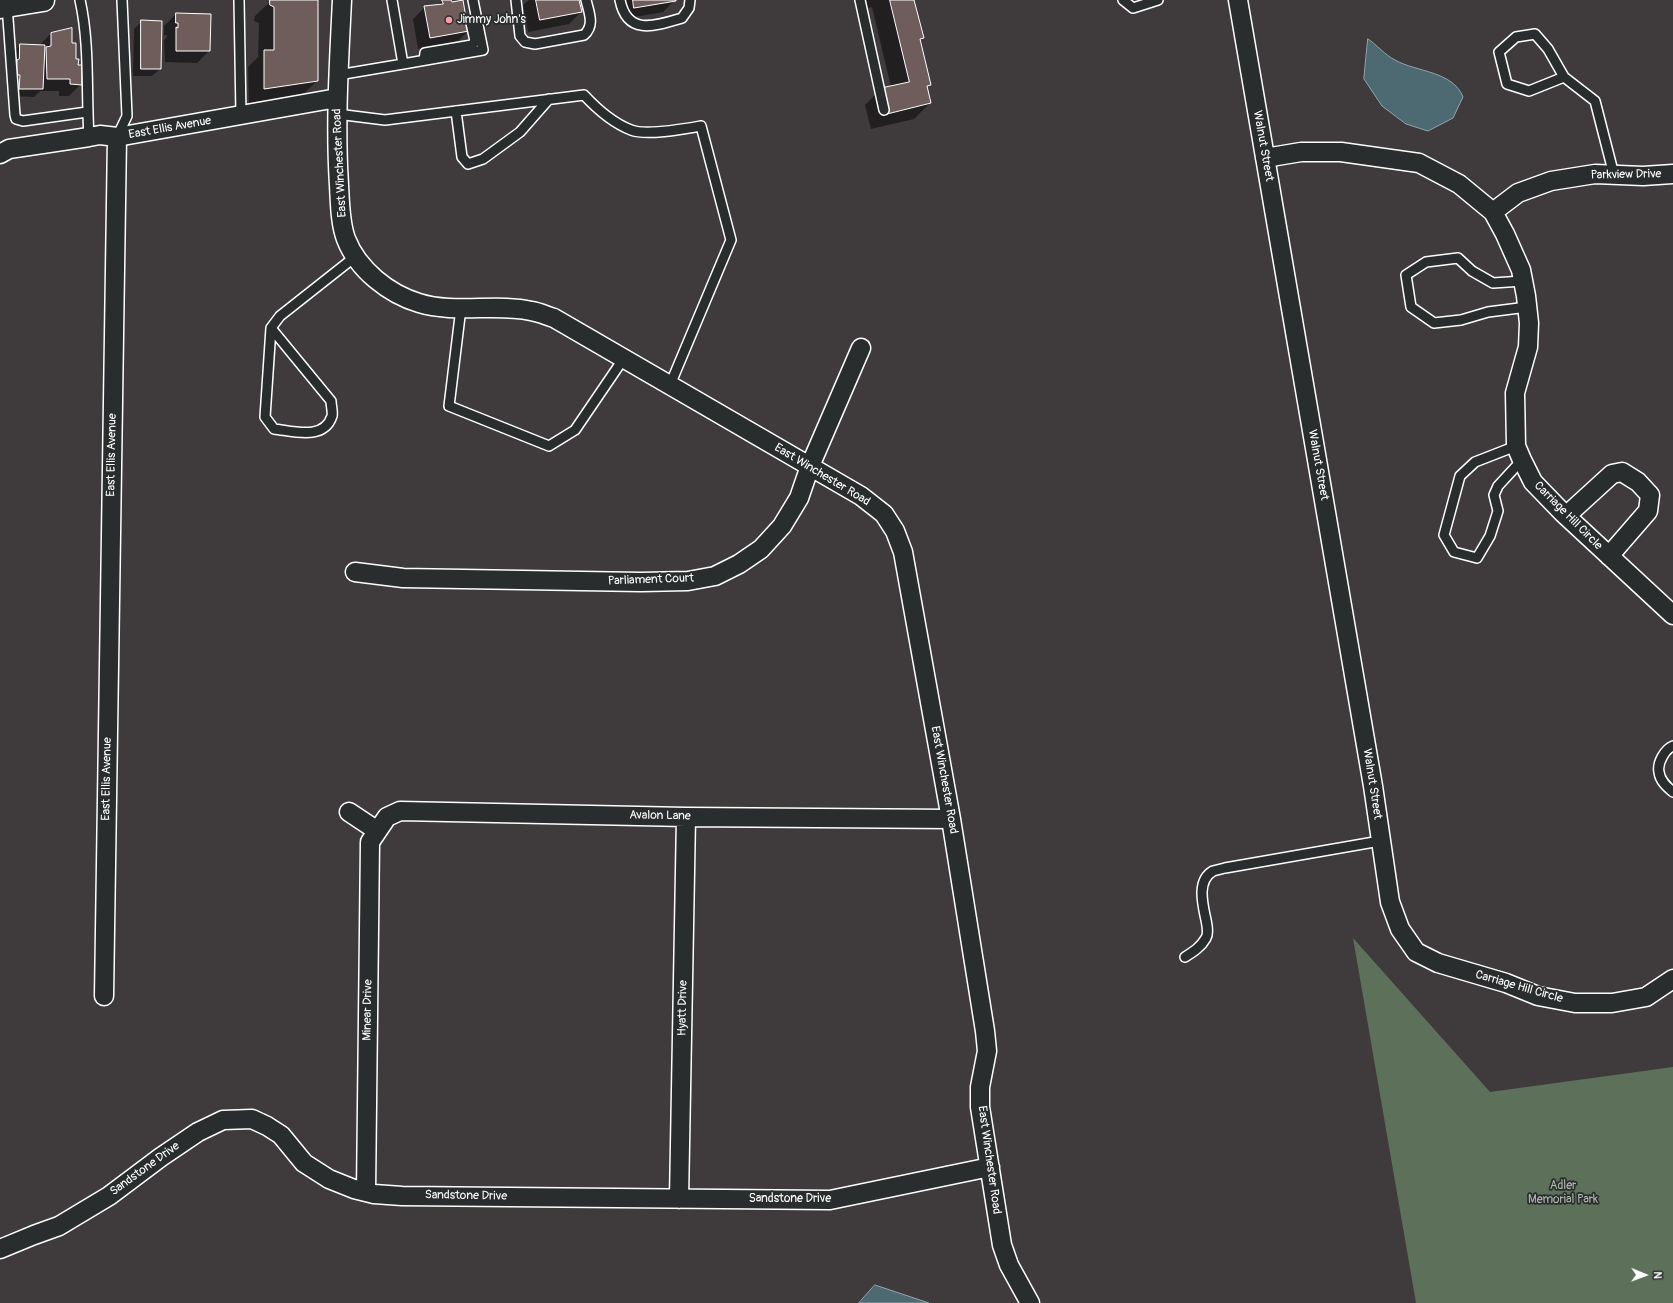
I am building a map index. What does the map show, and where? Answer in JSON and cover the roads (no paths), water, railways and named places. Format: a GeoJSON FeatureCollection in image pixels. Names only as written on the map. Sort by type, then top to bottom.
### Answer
{"type":"FeatureCollection","features":[{"type":"Feature","properties":{"kind":"main road"},"geometry":{"type":"LineString","coordinates":[[3,5],[43,0]]}},
{"type":"Feature","properties":{"kind":"street","name":"East Winchester Road"},"geometry":{"type":"LineString","coordinates":[[342,0],[337,106],[337,156],[341,216],[346,239],[356,256],[378,282],[398,294],[420,304],[461,308],[507,308],[531,310],[554,318],[860,496],[884,514],[895,531],[903,552],[951,819],[985,1031],[987,1051],[980,1087],[980,1107],[1002,1245],[1009,1265],[1030,1303]]}},
{"type":"Feature","properties":{"kind":"street","name":"Walnut Street"},"geometry":{"type":"LineString","coordinates":[[1238,0],[1375,801],[1390,902],[1400,929]]}},
{"type":"Feature","properties":{"kind":"street","name":"East Ellis Avenue"},"geometry":{"type":"LineString","coordinates":[[104,996],[117,137],[241,115],[337,106]]}},
{"type":"Feature","properties":{"kind":"street"},"geometry":{"type":"LineString","coordinates":[[0,154],[9,149],[100,135],[117,137]]}},
{"type":"Feature","properties":{"kind":"street","name":"Carriage Hill Circle"},"geometry":{"type":"LineString","coordinates":[[1265,158],[1301,152],[1341,152],[1419,163],[1459,184],[1493,212],[1521,270],[1527,307],[1528,347],[1516,393],[1519,453],[1533,482],[1566,516],[1673,615]]}},
{"type":"Feature","properties":{"kind":"street","name":"Parkview Drive"},"geometry":{"type":"LineString","coordinates":[[1493,212],[1518,192],[1551,181],[1595,174],[1643,176],[1673,174]]}},
{"type":"Feature","properties":{"kind":"street","name":"Parliament Court"},"geometry":{"type":"LineString","coordinates":[[355,572],[403,578],[641,582],[688,581],[715,576],[739,564],[761,549],[782,526],[799,498],[810,466],[862,348]]}},
{"type":"Feature","properties":{"kind":"street"},"geometry":{"type":"LineString","coordinates":[[1566,516],[1612,474],[1622,472],[1638,482],[1650,495],[1648,511],[1609,556]]}},
{"type":"Feature","properties":{"kind":"street","name":"Avalon Lane"},"geometry":{"type":"LineString","coordinates":[[376,830],[387,817],[400,811],[686,817],[951,819]]}},
{"type":"Feature","properties":{"kind":"street"},"geometry":{"type":"LineString","coordinates":[[349,812],[376,830]]}},
{"type":"Feature","properties":{"kind":"street","name":"Hyatt Drive"},"geometry":{"type":"LineString","coordinates":[[680,1199],[686,817]]}},
{"type":"Feature","properties":{"kind":"street","name":"Minear Drive"},"geometry":{"type":"LineString","coordinates":[[366,1192],[370,842],[376,830]]}},
{"type":"Feature","properties":{"kind":"street","name":"Carriage Hill Circle"},"geometry":{"type":"LineString","coordinates":[[1400,929],[1416,952],[1438,963],[1506,983],[1538,996],[1575,1003],[1612,1003],[1646,997],[1673,979]]}},
{"type":"Feature","properties":{"kind":"street","name":"Sandstone Drive"},"geometry":{"type":"LineString","coordinates":[[0,1249],[34,1234],[59,1226],[72,1219],[110,1196],[161,1157],[198,1132],[223,1120],[252,1119],[268,1126],[281,1135],[304,1163],[329,1179],[366,1192],[402,1196],[830,1200],[990,1167]]}},
{"type":"Feature","properties":{"kind":"lane"},"geometry":{"type":"LineString","coordinates":[[80,0],[84,19],[86,48],[89,137]]}},
{"type":"Feature","properties":{"kind":"lane"},"geometry":{"type":"LineString","coordinates":[[117,137],[127,116],[122,0]]}},
{"type":"Feature","properties":{"kind":"lane"},"geometry":{"type":"LineString","coordinates":[[239,0],[241,115]]}},
{"type":"Feature","properties":{"kind":"lane"},"geometry":{"type":"LineString","coordinates":[[392,0],[403,64]]}},
{"type":"Feature","properties":{"kind":"lane"},"geometry":{"type":"LineString","coordinates":[[424,60],[425,53],[472,45],[475,41],[467,0]]}},
{"type":"Feature","properties":{"kind":"lane"},"geometry":{"type":"LineString","coordinates":[[338,74],[483,50],[473,0]]}},
{"type":"Feature","properties":{"kind":"lane"},"geometry":{"type":"LineString","coordinates":[[516,0],[520,36],[525,42],[535,44],[584,35],[590,30],[591,22],[586,0]]}},
{"type":"Feature","properties":{"kind":"lane"},"geometry":{"type":"LineString","coordinates":[[620,0],[622,11],[629,20],[640,26],[650,26],[682,18],[689,8],[690,0]]}},
{"type":"Feature","properties":{"kind":"lane"},"geometry":{"type":"LineString","coordinates":[[860,0],[884,110]]}},
{"type":"Feature","properties":{"kind":"lane"},"geometry":{"type":"LineString","coordinates":[[1123,0],[1133,8],[1158,0]]}},
{"type":"Feature","properties":{"kind":"lane"},"geometry":{"type":"LineString","coordinates":[[3,5],[14,116],[16,119],[23,121],[87,112]]}},
{"type":"Feature","properties":{"kind":"lane"},"geometry":{"type":"LineString","coordinates":[[1564,77],[1529,92],[1507,84],[1499,52],[1516,37],[1534,34],[1548,49],[1564,77],[1595,101],[1614,175]]}},
{"type":"Feature","properties":{"kind":"lane"},"geometry":{"type":"LineString","coordinates":[[337,106],[385,120],[584,95],[598,110],[632,130],[656,132],[702,126],[731,240],[670,385]]}},
{"type":"Feature","properties":{"kind":"lane"},"geometry":{"type":"LineString","coordinates":[[456,111],[462,157],[468,164],[483,159],[520,132],[549,99]]}},
{"type":"Feature","properties":{"kind":"lane"},"geometry":{"type":"LineString","coordinates":[[271,328],[331,401],[332,416],[324,428],[314,433],[274,429],[266,417],[271,328],[280,316],[356,256]]}},
{"type":"Feature","properties":{"kind":"lane"},"geometry":{"type":"LineString","coordinates":[[1523,281],[1493,283],[1472,271],[1458,258],[1426,262],[1406,275],[1411,307],[1434,323],[1460,320],[1488,312],[1527,307]]}},
{"type":"Feature","properties":{"kind":"lane"},"geometry":{"type":"LineString","coordinates":[[461,308],[449,406],[549,446],[575,430],[624,358]]}},
{"type":"Feature","properties":{"kind":"lane"},"geometry":{"type":"LineString","coordinates":[[1519,453],[1498,486],[1494,496],[1498,511],[1490,536],[1477,558],[1454,552],[1444,535],[1460,476],[1475,462],[1519,453]]}},
{"type":"Feature","properties":{"kind":"lane"},"geometry":{"type":"LineString","coordinates":[[1673,746],[1669,747],[1662,757],[1658,772],[1664,785],[1673,792]]}},
{"type":"Feature","properties":{"kind":"lane"},"geometry":{"type":"LineString","coordinates":[[1185,957],[1196,950],[1207,937],[1202,887],[1206,878],[1213,872],[1225,868],[1380,842]]}},
{"type":"Feature","properties":{"kind":"water"},"geometry":{"type":"Polygon","coordinates":[[[1368,39],[1395,60],[1443,77],[1458,88],[1463,97],[1453,118],[1428,131],[1406,124],[1382,106],[1364,79],[1368,39]]]}},
{"type":"Feature","properties":{"kind":"water"},"geometry":{"type":"Polygon","coordinates":[[[875,1285],[929,1303],[859,1303],[875,1285]]]}},
{"type":"Feature","properties":{"kind":"place","name":"Jimmy John's"},"geometry":{"type":"Point","coordinates":[449,20]}},
{"type":"Feature","properties":{"kind":"park label","name":"Adler Memorial Park"},"geometry":{"type":"Point","coordinates":[1563,1193]}}]}
